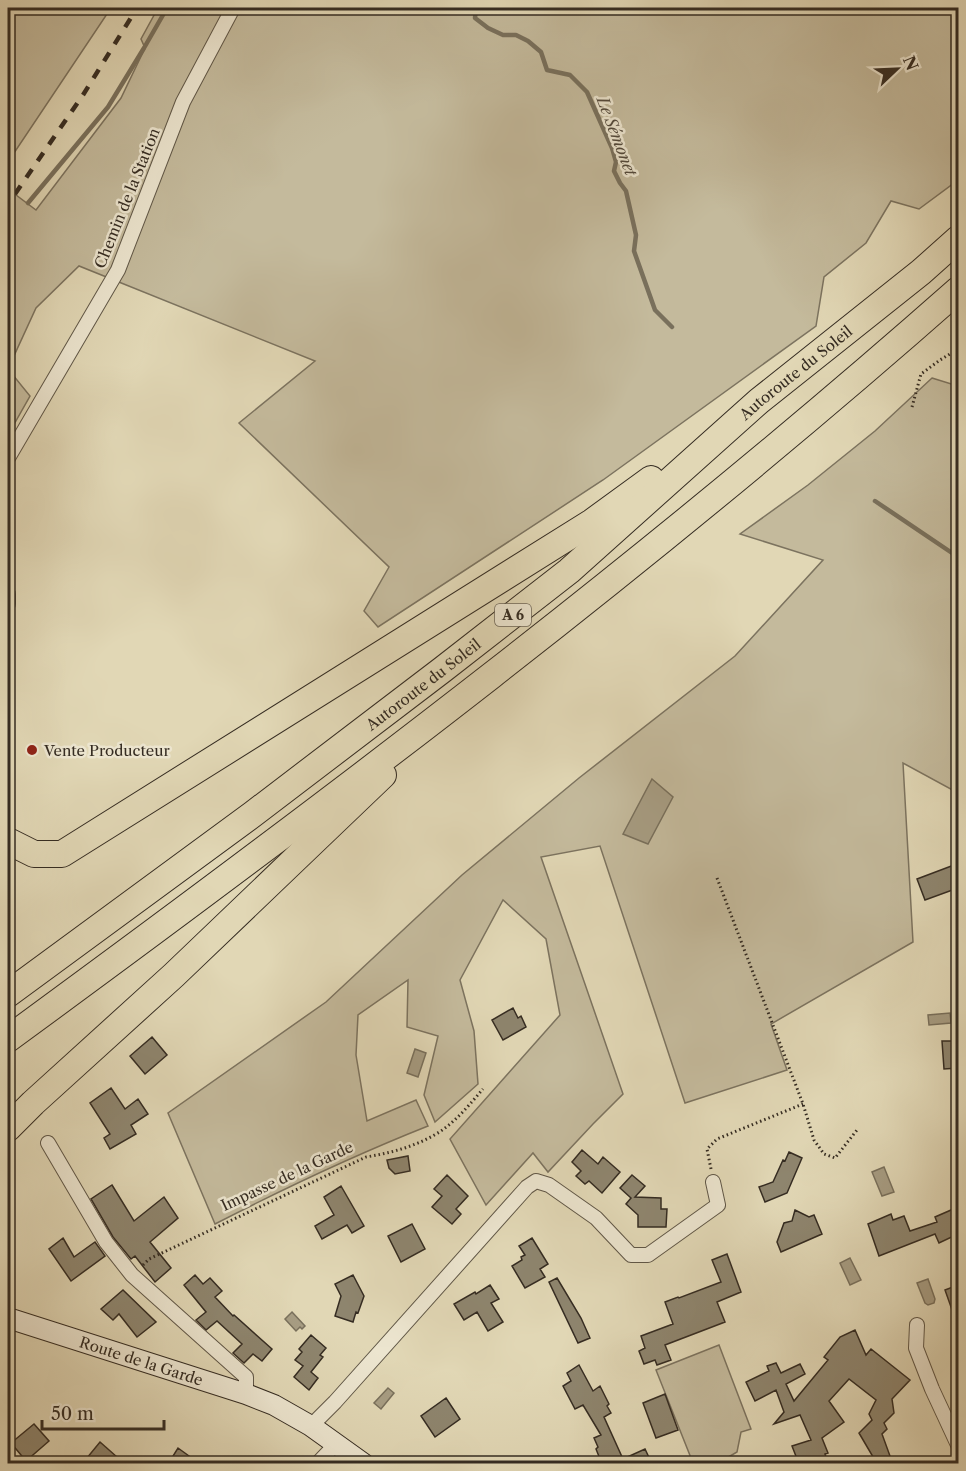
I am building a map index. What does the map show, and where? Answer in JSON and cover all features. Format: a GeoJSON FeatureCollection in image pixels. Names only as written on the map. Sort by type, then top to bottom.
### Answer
{"type":"FeatureCollection","features":[{"type":"Feature","properties":{"kind":"highway","name":"Autoroute du Soleil"},"geometry":{"type":"LineString","coordinates":[[8,994],[254,814],[569,571],[759,401],[921,272],[958,239]]}},
{"type":"Feature","properties":{"kind":"highway","name":"A 6"},"geometry":{"type":"LineString","coordinates":[[8,1039],[459,701],[583,604],[781,443],[958,291]]}},
{"type":"Feature","properties":{"kind":"highway"},"geometry":{"type":"LineString","coordinates":[[8,842],[34,854],[62,854],[592,522],[759,401]]}},
{"type":"Feature","properties":{"kind":"highway"},"geometry":{"type":"LineString","coordinates":[[8,1128],[349,808],[459,701]]}},
{"type":"Feature","properties":{"kind":"street","name":"Chemin de la Station"},"geometry":{"type":"LineString","coordinates":[[8,458],[118,270],[183,102],[233,8]]}},
{"type":"Feature","properties":{"kind":"street"},"geometry":{"type":"LineString","coordinates":[[8,594],[8,604]]}},
{"type":"Feature","properties":{"kind":"street"},"geometry":{"type":"LineString","coordinates":[[48,1143],[106,1242],[132,1275],[246,1377],[246,1394]]}},
{"type":"Feature","properties":{"kind":"street"},"geometry":{"type":"LineString","coordinates":[[311,1426],[527,1187],[536,1181],[549,1185],[596,1218],[631,1255],[648,1255],[718,1205],[713,1182]]}},
{"type":"Feature","properties":{"kind":"street","name":"Route de la Garde"},"geometry":{"type":"LineString","coordinates":[[8,1318],[274,1405],[311,1426],[364,1464]]}},
{"type":"Feature","properties":{"kind":"street"},"geometry":{"type":"LineString","coordinates":[[917,1325],[916,1348],[958,1445]]}},
{"type":"Feature","properties":{"kind":"street"},"geometry":{"type":"LineString","coordinates":[[316,1464],[336,1444]]}},
{"type":"Feature","properties":{"kind":"path"},"geometry":{"type":"LineString","coordinates":[[912,407],[921,374],[958,349]]}},
{"type":"Feature","properties":{"kind":"path"},"geometry":{"type":"LineString","coordinates":[[717,878],[803,1104],[814,1140],[824,1154],[835,1158],[857,1130]]}},
{"type":"Feature","properties":{"kind":"path","name":"Impasse de la Garde"},"geometry":{"type":"LineString","coordinates":[[132,1275],[149,1259],[366,1157],[396,1152],[437,1134],[457,1117],[483,1089]]}},
{"type":"Feature","properties":{"kind":"path"},"geometry":{"type":"LineString","coordinates":[[713,1182],[707,1149],[717,1139],[803,1104]]}},
{"type":"Feature","properties":{"kind":"shaded area"},"geometry":{"type":"Polygon","coordinates":[[[8,8],[111,8],[8,162],[8,8]]]}},
{"type":"Feature","properties":{"kind":"shaded area"},"geometry":{"type":"Polygon","coordinates":[[[158,8],[958,8],[958,180],[919,209],[891,201],[866,243],[824,277],[816,326],[603,480],[378,627],[364,611],[389,567],[239,423],[315,361],[79,266],[36,308],[8,369],[8,189],[36,210],[121,98],[145,48],[141,39],[158,8]]]}},
{"type":"Feature","properties":{"kind":"shaded area"},"geometry":{"type":"Polygon","coordinates":[[[8,369],[30,396],[8,435],[8,369]]]}},
{"type":"Feature","properties":{"kind":"shaded area"},"geometry":{"type":"Polygon","coordinates":[[[932,378],[958,386],[958,793],[903,763],[913,942],[771,1024],[787,1070],[685,1103],[600,846],[541,857],[623,1094],[548,1172],[533,1153],[486,1205],[450,1139],[560,1015],[546,939],[503,900],[460,980],[474,1031],[478,1084],[435,1122],[424,1095],[438,1036],[407,1027],[408,980],[358,1015],[356,1055],[367,1121],[416,1100],[428,1126],[320,1172],[215,1224],[168,1113],[326,1002],[462,875],[579,778],[735,656],[823,560],[740,534],[808,485],[875,431],[932,378]]]}},
{"type":"Feature","properties":{"kind":"shaded area"},"geometry":{"type":"Polygon","coordinates":[[[652,779],[673,797],[648,844],[623,834],[652,779]]]}},
{"type":"Feature","properties":{"kind":"shaded area"},"geometry":{"type":"Polygon","coordinates":[[[950,1013],[951,1023],[929,1025],[928,1015],[950,1013]]]}},
{"type":"Feature","properties":{"kind":"shaded area"},"geometry":{"type":"Polygon","coordinates":[[[415,1049],[426,1053],[418,1077],[407,1073],[415,1049]]]}},
{"type":"Feature","properties":{"kind":"shaded area"},"geometry":{"type":"Polygon","coordinates":[[[884,1167],[894,1192],[882,1196],[872,1172],[884,1167]]]}},
{"type":"Feature","properties":{"kind":"shaded area"},"geometry":{"type":"Polygon","coordinates":[[[850,1258],[861,1280],[850,1285],[840,1263],[850,1258]]]}},
{"type":"Feature","properties":{"kind":"shaded area"},"geometry":{"type":"Polygon","coordinates":[[[928,1279],[935,1299],[934,1303],[928,1305],[917,1283],[928,1279]]]}},
{"type":"Feature","properties":{"kind":"shaded area"},"geometry":{"type":"Polygon","coordinates":[[[292,1312],[305,1326],[302,1329],[300,1327],[296,1331],[285,1319],[292,1312]]]}},
{"type":"Feature","properties":{"kind":"shaded area"},"geometry":{"type":"Polygon","coordinates":[[[719,1345],[751,1429],[741,1432],[737,1452],[721,1463],[693,1463],[656,1370],[719,1345]]]}},
{"type":"Feature","properties":{"kind":"shaded area"},"geometry":{"type":"Polygon","coordinates":[[[388,1388],[394,1393],[381,1409],[374,1403],[388,1388]]]}},
{"type":"Feature","properties":{"kind":"building"},"geometry":{"type":"Polygon","coordinates":[[[954,865],[958,876],[958,888],[925,900],[917,879],[954,865]]]}},
{"type":"Feature","properties":{"kind":"building"},"geometry":{"type":"Polygon","coordinates":[[[513,1008],[518,1018],[521,1016],[526,1027],[503,1040],[492,1020],[513,1008]]]}},
{"type":"Feature","properties":{"kind":"building"},"geometry":{"type":"Polygon","coordinates":[[[152,1037],[167,1055],[145,1074],[130,1056],[152,1037]]]}},
{"type":"Feature","properties":{"kind":"building"},"geometry":{"type":"Polygon","coordinates":[[[942,1041],[955,1041],[955,1044],[958,1044],[958,1068],[944,1069],[942,1041]]]}},
{"type":"Feature","properties":{"kind":"building"},"geometry":{"type":"Polygon","coordinates":[[[111,1088],[125,1109],[138,1099],[148,1114],[131,1125],[136,1134],[110,1149],[104,1138],[110,1134],[90,1103],[111,1088]]]}},
{"type":"Feature","properties":{"kind":"building"},"geometry":{"type":"Polygon","coordinates":[[[582,1150],[598,1164],[603,1157],[620,1172],[602,1193],[589,1181],[585,1184],[576,1176],[581,1171],[572,1162],[582,1150]]]}},
{"type":"Feature","properties":{"kind":"building"},"geometry":{"type":"Polygon","coordinates":[[[789,1152],[802,1158],[787,1193],[765,1202],[759,1187],[773,1182],[789,1152]]]}},
{"type":"Feature","properties":{"kind":"building"},"geometry":{"type":"Polygon","coordinates":[[[408,1156],[410,1171],[395,1174],[389,1168],[387,1160],[408,1156]]]}},
{"type":"Feature","properties":{"kind":"building"},"geometry":{"type":"Polygon","coordinates":[[[447,1175],[468,1196],[456,1209],[461,1214],[452,1224],[432,1207],[442,1196],[434,1189],[447,1175]]]}},
{"type":"Feature","properties":{"kind":"building"},"geometry":{"type":"Polygon","coordinates":[[[632,1175],[645,1186],[635,1197],[661,1198],[661,1209],[667,1209],[666,1227],[638,1227],[638,1215],[626,1204],[631,1198],[620,1188],[632,1175]]]}},
{"type":"Feature","properties":{"kind":"building"},"geometry":{"type":"Polygon","coordinates":[[[112,1185],[134,1221],[164,1197],[178,1218],[150,1242],[171,1268],[155,1282],[135,1256],[131,1259],[113,1237],[91,1199],[112,1185]]]}},
{"type":"Feature","properties":{"kind":"building"},"geometry":{"type":"Polygon","coordinates":[[[341,1186],[364,1226],[352,1233],[347,1225],[322,1239],[315,1226],[334,1215],[324,1197],[341,1186]]]}},
{"type":"Feature","properties":{"kind":"building"},"geometry":{"type":"Polygon","coordinates":[[[958,1207],[958,1234],[939,1243],[935,1234],[879,1256],[868,1224],[891,1214],[893,1220],[904,1216],[910,1231],[937,1222],[935,1217],[958,1207]]]}},
{"type":"Feature","properties":{"kind":"building"},"geometry":{"type":"Polygon","coordinates":[[[795,1210],[809,1217],[814,1215],[822,1234],[781,1252],[777,1242],[784,1223],[792,1221],[795,1210]]]}},
{"type":"Feature","properties":{"kind":"building"},"geometry":{"type":"Polygon","coordinates":[[[412,1224],[425,1249],[401,1262],[388,1236],[412,1224]]]}},
{"type":"Feature","properties":{"kind":"building"},"geometry":{"type":"Polygon","coordinates":[[[63,1238],[74,1257],[95,1242],[105,1256],[71,1281],[49,1249],[63,1238]]]}},
{"type":"Feature","properties":{"kind":"building"},"geometry":{"type":"Polygon","coordinates":[[[532,1238],[548,1264],[540,1269],[545,1277],[525,1288],[512,1266],[522,1260],[521,1257],[525,1255],[519,1246],[532,1238]]]}},
{"type":"Feature","properties":{"kind":"building"},"geometry":{"type":"Polygon","coordinates":[[[727,1254],[741,1292],[717,1302],[725,1322],[665,1345],[671,1360],[657,1365],[655,1360],[644,1364],[639,1351],[645,1348],[641,1336],[673,1324],[665,1302],[721,1282],[712,1260],[727,1254]]]}},
{"type":"Feature","properties":{"kind":"building"},"geometry":{"type":"Polygon","coordinates":[[[195,1275],[203,1284],[210,1278],[222,1291],[215,1297],[233,1316],[272,1349],[262,1361],[253,1354],[244,1363],[233,1353],[242,1344],[217,1321],[206,1330],[196,1320],[206,1312],[184,1285],[195,1275]]]}},
{"type":"Feature","properties":{"kind":"building"},"geometry":{"type":"Polygon","coordinates":[[[353,1275],[364,1296],[353,1322],[335,1316],[341,1296],[335,1284],[353,1275]]]}},
{"type":"Feature","properties":{"kind":"building"},"geometry":{"type":"Polygon","coordinates":[[[557,1278],[590,1338],[578,1343],[549,1282],[557,1278]]]}},
{"type":"Feature","properties":{"kind":"building"},"geometry":{"type":"Polygon","coordinates":[[[490,1285],[499,1299],[491,1303],[503,1322],[488,1331],[477,1312],[464,1320],[454,1304],[490,1285]]]}},
{"type":"Feature","properties":{"kind":"building"},"geometry":{"type":"Polygon","coordinates":[[[958,1285],[958,1324],[957,1324],[945,1290],[958,1285]]]}},
{"type":"Feature","properties":{"kind":"building"},"geometry":{"type":"Polygon","coordinates":[[[123,1290],[156,1322],[137,1337],[119,1314],[113,1320],[101,1309],[123,1290]]]}},
{"type":"Feature","properties":{"kind":"building"},"geometry":{"type":"Polygon","coordinates":[[[855,1330],[866,1355],[871,1349],[910,1380],[892,1399],[894,1413],[884,1423],[887,1429],[882,1434],[890,1456],[876,1462],[859,1433],[872,1420],[869,1414],[876,1400],[849,1379],[829,1401],[844,1422],[822,1438],[828,1453],[825,1454],[828,1464],[799,1464],[792,1446],[811,1440],[800,1415],[774,1424],[784,1412],[776,1390],[755,1401],[746,1382],[769,1371],[767,1366],[776,1363],[781,1373],[800,1364],[805,1374],[786,1384],[794,1401],[828,1360],[824,1357],[840,1337],[855,1330]]]}},
{"type":"Feature","properties":{"kind":"building"},"geometry":{"type":"Polygon","coordinates":[[[311,1335],[326,1348],[320,1355],[323,1357],[311,1372],[318,1378],[309,1390],[294,1377],[303,1366],[295,1360],[302,1352],[299,1349],[311,1335]]]}},
{"type":"Feature","properties":{"kind":"building"},"geometry":{"type":"Polygon","coordinates":[[[579,1365],[593,1391],[600,1386],[609,1404],[607,1406],[611,1413],[604,1417],[623,1459],[645,1449],[652,1464],[602,1464],[594,1438],[601,1435],[583,1405],[575,1409],[563,1386],[571,1381],[567,1373],[579,1365]]]}},
{"type":"Feature","properties":{"kind":"building"},"geometry":{"type":"Polygon","coordinates":[[[665,1394],[678,1430],[656,1438],[643,1403],[665,1394]]]}},
{"type":"Feature","properties":{"kind":"building"},"geometry":{"type":"Polygon","coordinates":[[[446,1398],[460,1419],[435,1437],[421,1416],[446,1398]]]}},
{"type":"Feature","properties":{"kind":"building"},"geometry":{"type":"Polygon","coordinates":[[[34,1424],[49,1441],[26,1461],[11,1443],[34,1424]]]}},
{"type":"Feature","properties":{"kind":"building"},"geometry":{"type":"Polygon","coordinates":[[[100,1442],[117,1457],[111,1464],[82,1464],[100,1442]]]}},
{"type":"Feature","properties":{"kind":"building"},"geometry":{"type":"Polygon","coordinates":[[[178,1448],[200,1464],[168,1464],[178,1448]]]}},
{"type":"Feature","properties":{"kind":"waterway"},"geometry":{"type":"LineString","coordinates":[[28,203],[108,107],[167,8]]}},
{"type":"Feature","properties":{"kind":"waterway","name":"Le Sémonet"},"geometry":{"type":"LineString","coordinates":[[476,8],[475,18],[488,28],[503,35],[516,35],[528,41],[541,52],[547,70],[570,75],[587,92],[612,148],[616,162],[614,171],[626,191],[636,235],[634,251],[655,310],[672,327]]}},
{"type":"Feature","properties":{"kind":"waterway","name":"Le Sémonet"},"geometry":{"type":"LineString","coordinates":[[875,501],[958,557]]}},
{"type":"Feature","properties":{"kind":"railway"},"geometry":{"type":"LineString","coordinates":[[15,194],[83,95],[137,8]]}},
{"type":"Feature","properties":{"kind":"place","name":"Vente Producteur"},"geometry":{"type":"Point","coordinates":[32,750]}}]}
